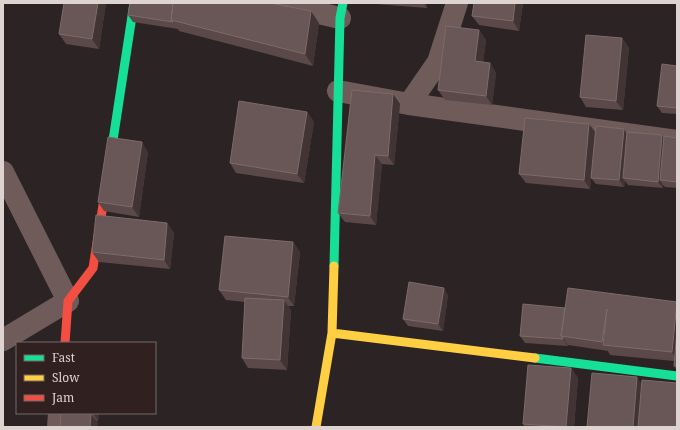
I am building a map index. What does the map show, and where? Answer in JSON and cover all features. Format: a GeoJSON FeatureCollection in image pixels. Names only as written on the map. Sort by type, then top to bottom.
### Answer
{"type":"FeatureCollection","features":[{"type":"Feature","properties":{"kind":"street"},"geometry":{"type":"LineString","coordinates":[[3,340],[68,301],[93,268],[134,3]]}},
{"type":"Feature","properties":{"kind":"street"},"geometry":{"type":"LineString","coordinates":[[276,3],[341,11],[332,333],[316,427]]}},
{"type":"Feature","properties":{"kind":"street"},"geometry":{"type":"LineString","coordinates":[[409,104],[438,62],[457,3]]}},
{"type":"Feature","properties":{"kind":"street"},"geometry":{"type":"LineString","coordinates":[[338,91],[409,104],[677,141]]}},
{"type":"Feature","properties":{"kind":"street"},"geometry":{"type":"LineString","coordinates":[[3,172],[68,301],[65,342]]}},
{"type":"Feature","properties":{"kind":"street"},"geometry":{"type":"LineString","coordinates":[[332,333],[677,376]]}},
{"type":"Feature","properties":{"kind":"street"},"geometry":{"type":"LineString","coordinates":[[58,427],[59,414]]}},
{"type":"Feature","properties":{"kind":"building"},"geometry":{"type":"Polygon","coordinates":[[[64,3],[98,3],[92,39],[59,34],[64,3]]]}},
{"type":"Feature","properties":{"kind":"building"},"geometry":{"type":"Polygon","coordinates":[[[130,3],[173,3],[171,20],[173,22],[128,15],[130,3]]]}},
{"type":"Feature","properties":{"kind":"building"},"geometry":{"type":"Polygon","coordinates":[[[173,3],[270,3],[311,11],[305,54],[171,20],[173,3]]]}},
{"type":"Feature","properties":{"kind":"building"},"geometry":{"type":"Polygon","coordinates":[[[474,3],[515,3],[513,21],[472,16],[474,3]]]}},
{"type":"Feature","properties":{"kind":"building"},"geometry":{"type":"Polygon","coordinates":[[[446,26],[479,30],[475,61],[490,63],[486,96],[438,90],[446,26]]]}},
{"type":"Feature","properties":{"kind":"building"},"geometry":{"type":"Polygon","coordinates":[[[586,35],[622,38],[616,101],[580,97],[586,35]]]}},
{"type":"Feature","properties":{"kind":"building"},"geometry":{"type":"Polygon","coordinates":[[[662,64],[677,66],[677,108],[657,106],[662,64]]]}},
{"type":"Feature","properties":{"kind":"building"},"geometry":{"type":"Polygon","coordinates":[[[352,90],[393,94],[388,156],[375,155],[370,216],[338,213],[352,90]]]}},
{"type":"Feature","properties":{"kind":"building"},"geometry":{"type":"Polygon","coordinates":[[[239,101],[307,112],[297,174],[230,163],[239,101]]]}},
{"type":"Feature","properties":{"kind":"building"},"geometry":{"type":"Polygon","coordinates":[[[525,118],[589,124],[584,180],[519,174],[525,118]]]}},
{"type":"Feature","properties":{"kind":"building"},"geometry":{"type":"Polygon","coordinates":[[[596,126],[624,129],[619,180],[591,178],[596,126]]]}},
{"type":"Feature","properties":{"kind":"building"},"geometry":{"type":"Polygon","coordinates":[[[627,132],[662,135],[658,182],[623,178],[627,132]]]}},
{"type":"Feature","properties":{"kind":"building"},"geometry":{"type":"Polygon","coordinates":[[[664,136],[677,138],[677,182],[660,180],[664,136]]]}},
{"type":"Feature","properties":{"kind":"building"},"geometry":{"type":"Polygon","coordinates":[[[108,137],[142,142],[132,207],[98,202],[108,137]]]}},
{"type":"Feature","properties":{"kind":"building"},"geometry":{"type":"Polygon","coordinates":[[[96,215],[167,223],[164,260],[92,252],[96,215]]]}},
{"type":"Feature","properties":{"kind":"building"},"geometry":{"type":"Polygon","coordinates":[[[225,236],[293,242],[288,297],[219,290],[225,236]]]}},
{"type":"Feature","properties":{"kind":"building"},"geometry":{"type":"Polygon","coordinates":[[[409,282],[444,288],[438,324],[403,319],[409,282]]]}},
{"type":"Feature","properties":{"kind":"building"},"geometry":{"type":"Polygon","coordinates":[[[568,288],[677,302],[672,352],[603,345],[607,309],[602,342],[561,336],[568,288]]]}},
{"type":"Feature","properties":{"kind":"building"},"geometry":{"type":"Polygon","coordinates":[[[245,298],[284,300],[280,360],[242,358],[245,298]]]}},
{"type":"Feature","properties":{"kind":"building"},"geometry":{"type":"Polygon","coordinates":[[[523,304],[565,308],[561,336],[563,339],[520,336],[523,304]]]}},
{"type":"Feature","properties":{"kind":"building"},"geometry":{"type":"Polygon","coordinates":[[[677,330],[677,366],[674,366],[677,330]]]}},
{"type":"Feature","properties":{"kind":"building"},"geometry":{"type":"Polygon","coordinates":[[[528,365],[571,368],[566,427],[523,424],[528,365]]]}},
{"type":"Feature","properties":{"kind":"building"},"geometry":{"type":"Polygon","coordinates":[[[592,373],[637,377],[633,427],[587,427],[592,373]]]}},
{"type":"Feature","properties":{"kind":"building"},"geometry":{"type":"Polygon","coordinates":[[[642,380],[677,383],[677,427],[638,427],[642,380]]]}},
{"type":"Feature","properties":{"kind":"building"},"geometry":{"type":"Polygon","coordinates":[[[61,414],[91,414],[90,427],[60,427],[61,414]]]}},
{"type":"Feature","properties":{"kind":"traffic: fast"},"geometry":{"type":"LineString","coordinates":[[106,186],[134,3]]}},
{"type":"Feature","properties":{"kind":"traffic: fast"},"geometry":{"type":"LineString","coordinates":[[334,266],[340,18],[343,3]]}},
{"type":"Feature","properties":{"kind":"traffic: fast"},"geometry":{"type":"LineString","coordinates":[[535,358],[677,376]]}},
{"type":"Feature","properties":{"kind":"traffic: slow"},"geometry":{"type":"LineString","coordinates":[[316,427],[332,333],[334,266]]}},
{"type":"Feature","properties":{"kind":"traffic: slow"},"geometry":{"type":"LineString","coordinates":[[332,333],[535,358]]}},
{"type":"Feature","properties":{"kind":"traffic: jam"},"geometry":{"type":"LineString","coordinates":[[65,342],[68,301],[93,268],[106,186]]}}]}
